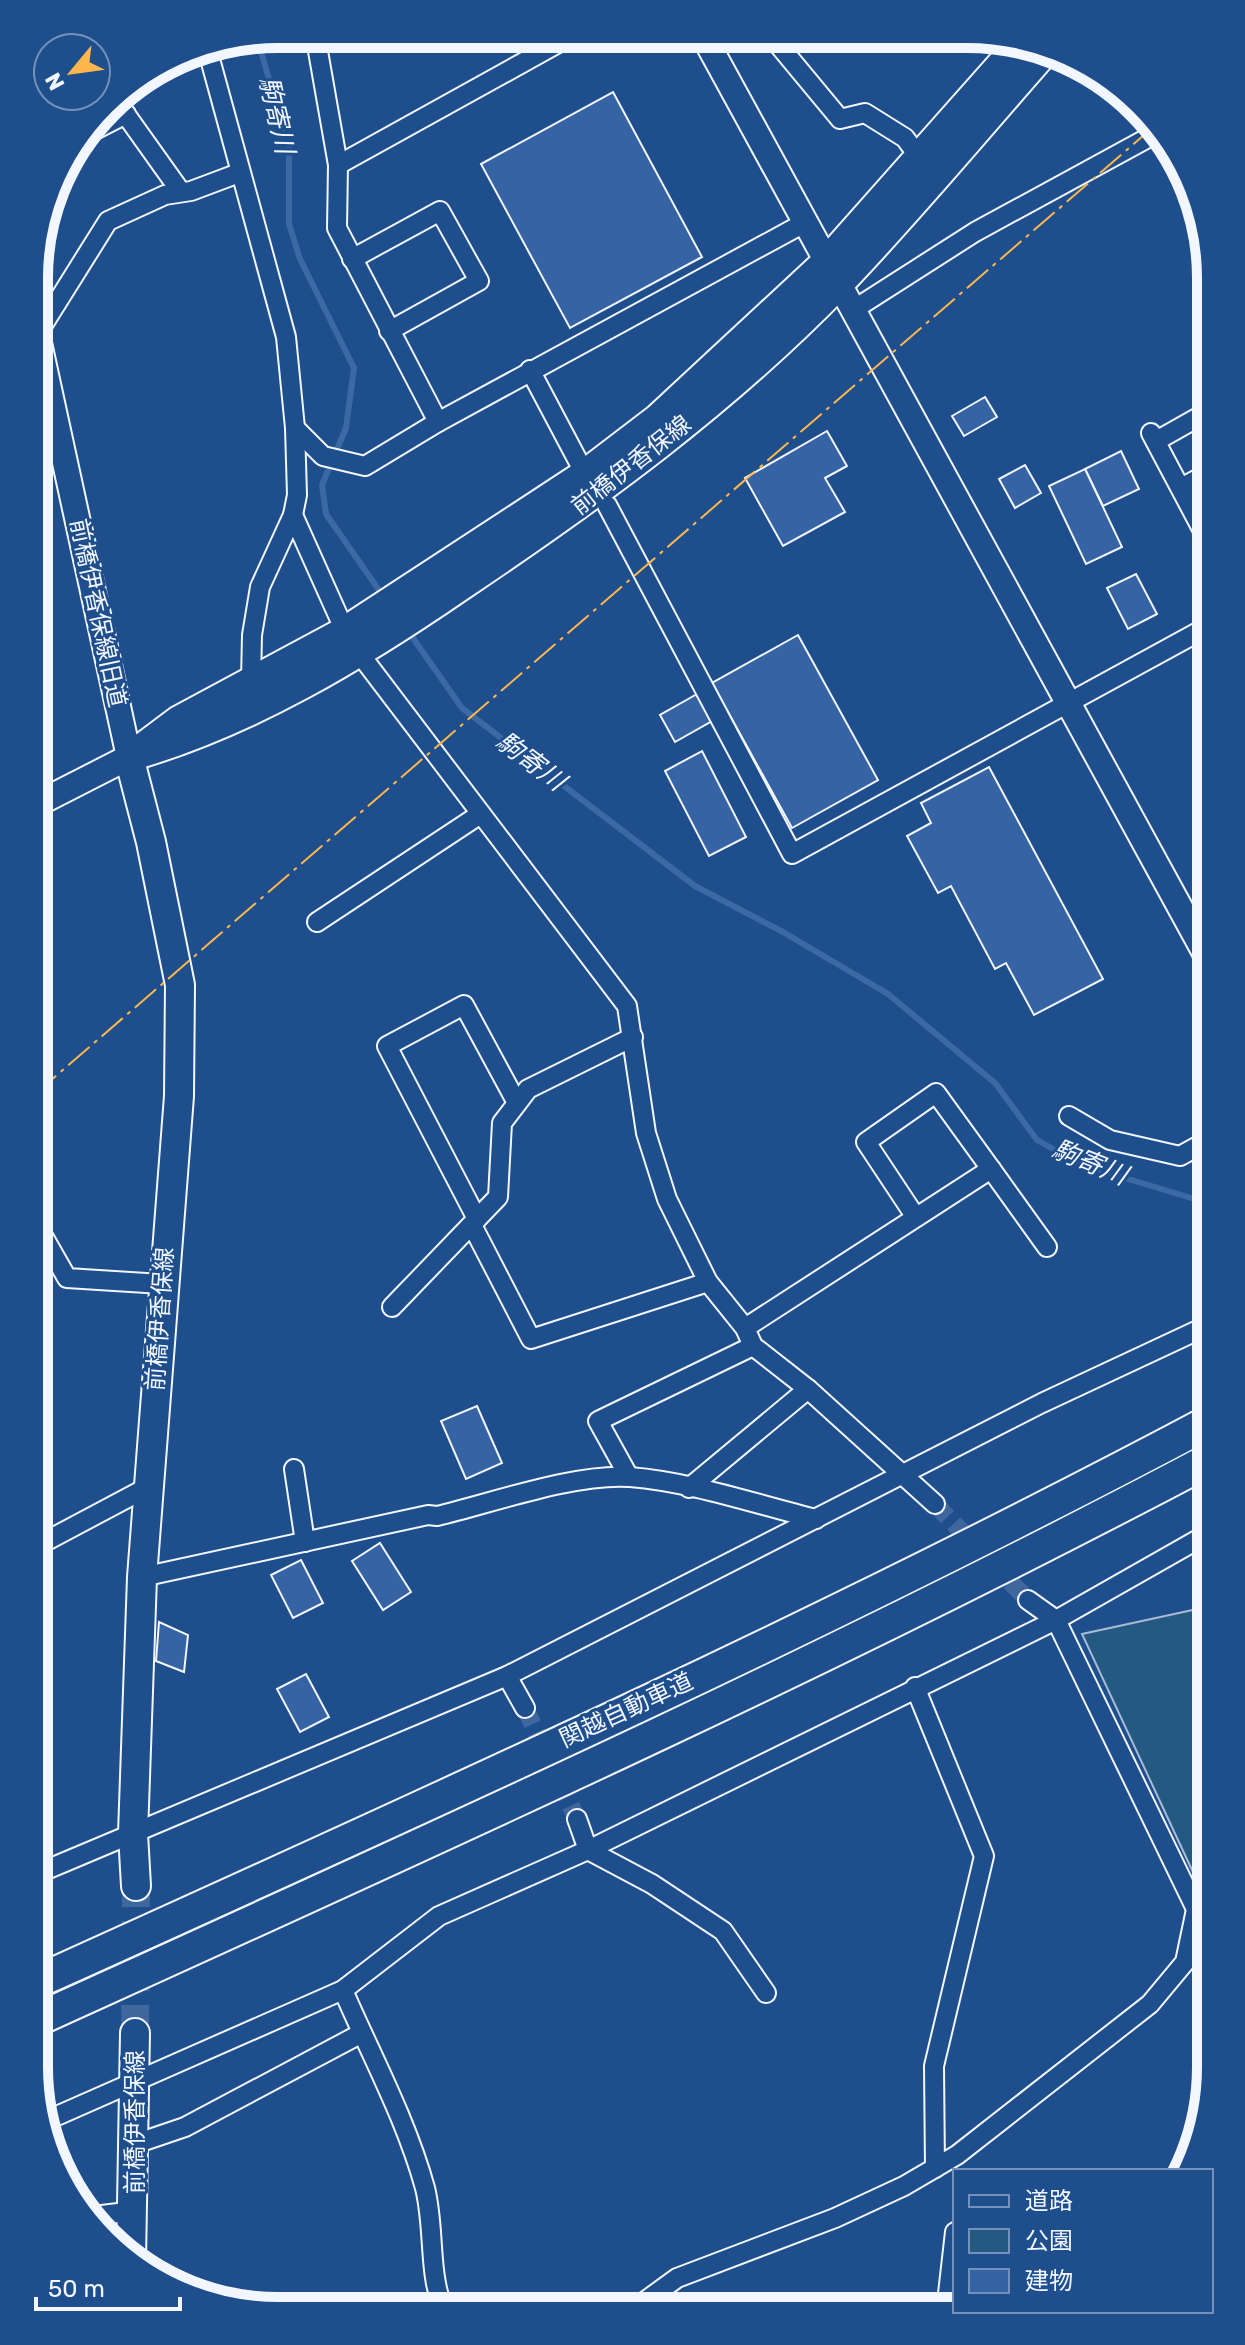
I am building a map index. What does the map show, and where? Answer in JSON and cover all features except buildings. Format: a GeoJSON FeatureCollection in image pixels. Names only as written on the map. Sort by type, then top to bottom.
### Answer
{"type":"FeatureCollection","features":[{"type":"Feature","properties":{"kind":"highway","name":"関越自動車道"},"geometry":{"type":"LineString","coordinates":[[48,1977],[689,1681],[959,1550],[1197,1428]]}},
{"type":"Feature","properties":{"kind":"highway","name":"関越自動車道"},"geometry":{"type":"LineString","coordinates":[[48,2015],[708,1713],[984,1577],[1197,1466]]}},
{"type":"Feature","properties":{"kind":"main road","name":"前橋伊香保線"},"geometry":{"type":"LineString","coordinates":[[412,604],[657,419],[831,274],[919,157],[1012,52]]}},
{"type":"Feature","properties":{"kind":"main road","name":"前橋伊香保線"},"geometry":{"type":"LineString","coordinates":[[129,757],[191,739],[595,496],[669,439],[1038,59]]}},
{"type":"Feature","properties":{"kind":"main road","name":"前橋伊香保線"},"geometry":{"type":"LineString","coordinates":[[129,757],[179,720],[251,681],[352,642]]}},
{"type":"Feature","properties":{"kind":"main road","name":"前橋伊香保線"},"geometry":{"type":"LineString","coordinates":[[129,757],[151,842],[180,985],[179,1096],[162,1284],[142,1577],[133,1834],[136,1886]]}},
{"type":"Feature","properties":{"kind":"main road","name":"前橋伊香保線"},"geometry":{"type":"LineString","coordinates":[[132,2245],[135,2033]]}},
{"type":"Feature","properties":{"kind":"street"},"geometry":{"type":"LineString","coordinates":[[317,48],[338,165],[337,228],[438,422]]}},
{"type":"Feature","properties":{"kind":"street"},"geometry":{"type":"LineString","coordinates":[[338,165],[549,48]]}},
{"type":"Feature","properties":{"kind":"street"},"geometry":{"type":"LineString","coordinates":[[710,48],[1197,939]]}},
{"type":"Feature","properties":{"kind":"street"},"geometry":{"type":"LineString","coordinates":[[781,48],[840,119],[865,113],[905,138],[919,157]]}},
{"type":"Feature","properties":{"kind":"street"},"geometry":{"type":"LineString","coordinates":[[210,58],[286,337],[295,428],[297,495],[293,515],[260,587],[252,635],[251,681]]}},
{"type":"Feature","properties":{"kind":"street"},"geometry":{"type":"LineString","coordinates":[[122,109],[181,192]]}},
{"type":"Feature","properties":{"kind":"street"},"geometry":{"type":"LineString","coordinates":[[108,123],[126,114]]}},
{"type":"Feature","properties":{"kind":"street"},"geometry":{"type":"LineString","coordinates":[[853,310],[975,232],[1149,137]]}},
{"type":"Feature","properties":{"kind":"street"},"geometry":{"type":"LineString","coordinates":[[48,315],[108,221],[165,195],[239,173]]}},
{"type":"Feature","properties":{"kind":"street"},"geometry":{"type":"LineString","coordinates":[[352,259],[440,211],[479,281],[389,331]]}},
{"type":"Feature","properties":{"kind":"street"},"geometry":{"type":"LineString","coordinates":[[295,428],[323,456],[365,466],[530,370],[806,222]]}},
{"type":"Feature","properties":{"kind":"street"},"geometry":{"type":"LineString","coordinates":[[530,370],[585,474]]}},
{"type":"Feature","properties":{"kind":"street","name":"前橋伊香保線旧道"},"geometry":{"type":"LineString","coordinates":[[48,389],[129,757]]}},
{"type":"Feature","properties":{"kind":"street"},"geometry":{"type":"LineString","coordinates":[[1197,417],[1154,437],[1197,519]]}},
{"type":"Feature","properties":{"kind":"street"},"geometry":{"type":"LineString","coordinates":[[1181,488],[1197,479]]}},
{"type":"Feature","properties":{"kind":"street"},"geometry":{"type":"LineString","coordinates":[[607,505],[792,854],[1197,632]]}},
{"type":"Feature","properties":{"kind":"street"},"geometry":{"type":"LineString","coordinates":[[293,515],[352,642],[479,815],[627,1006],[646,1133],[667,1199],[708,1282],[745,1328],[753,1346],[808,1389],[935,1504]]}},
{"type":"Feature","properties":{"kind":"street"},"geometry":{"type":"LineString","coordinates":[[48,798],[129,757]]}},
{"type":"Feature","properties":{"kind":"street"},"geometry":{"type":"LineString","coordinates":[[317,922],[479,815]]}},
{"type":"Feature","properties":{"kind":"street"},"geometry":{"type":"LineString","coordinates":[[517,1103],[464,1005],[387,1046],[531,1339],[708,1282]]}},
{"type":"Feature","properties":{"kind":"street"},"geometry":{"type":"LineString","coordinates":[[392,1307],[498,1197],[502,1123],[528,1089],[633,1037]]}},
{"type":"Feature","properties":{"kind":"street"},"geometry":{"type":"LineString","coordinates":[[915,1216],[866,1142],[936,1093],[1047,1247]]}},
{"type":"Feature","properties":{"kind":"street"},"geometry":{"type":"LineString","coordinates":[[1069,1116],[1110,1140],[1180,1156],[1197,1147]]}},
{"type":"Feature","properties":{"kind":"street"},"geometry":{"type":"LineString","coordinates":[[745,1328],[991,1169]]}},
{"type":"Feature","properties":{"kind":"street"},"geometry":{"type":"LineString","coordinates":[[48,1245],[67,1278],[162,1284]]}},
{"type":"Feature","properties":{"kind":"street"},"geometry":{"type":"LineString","coordinates":[[48,1869],[507,1676],[1042,1403],[1197,1331]]}},
{"type":"Feature","properties":{"kind":"street"},"geometry":{"type":"LineString","coordinates":[[629,1477],[598,1421],[753,1346]]}},
{"type":"Feature","properties":{"kind":"street"},"geometry":{"type":"LineString","coordinates":[[689,1488],[808,1389]]}},
{"type":"Feature","properties":{"kind":"street"},"geometry":{"type":"LineString","coordinates":[[294,1469],[305,1542]]}},
{"type":"Feature","properties":{"kind":"street"},"geometry":{"type":"LineString","coordinates":[[142,1577],[428,1515],[437,1516],[590,1479],[629,1477],[689,1488],[816,1519]]}},
{"type":"Feature","properties":{"kind":"street"},"geometry":{"type":"LineString","coordinates":[[48,1540],[148,1487]]}},
{"type":"Feature","properties":{"kind":"street"},"geometry":{"type":"LineString","coordinates":[[53,2117],[343,1990],[439,1916],[588,1850],[1056,1620],[1197,1540]]}},
{"type":"Feature","properties":{"kind":"street"},"geometry":{"type":"LineString","coordinates":[[1028,1600],[1056,1620],[1195,1907]]}},
{"type":"Feature","properties":{"kind":"street"},"geometry":{"type":"LineString","coordinates":[[507,1676],[525,1708]]}},
{"type":"Feature","properties":{"kind":"street"},"geometry":{"type":"LineString","coordinates":[[915,1687],[984,1856],[934,2066],[935,2168]]}},
{"type":"Feature","properties":{"kind":"street"},"geometry":{"type":"LineString","coordinates":[[577,1819],[588,1850],[652,1884],[723,1931],[766,1993]]}},
{"type":"Feature","properties":{"kind":"street"},"geometry":{"type":"LineString","coordinates":[[651,2297],[677,2278],[835,2218],[935,2168],[959,2163],[1150,2004],[1185,1962],[1197,1898]]}},
{"type":"Feature","properties":{"kind":"street"},"geometry":{"type":"LineString","coordinates":[[343,1990],[407,2133],[425,2189],[430,2251],[440,2297]]}},
{"type":"Feature","properties":{"kind":"street"},"geometry":{"type":"LineString","coordinates":[[135,2144],[185,2127],[362,2033]]}},
{"type":"Feature","properties":{"kind":"street"},"geometry":{"type":"LineString","coordinates":[[102,2215],[134,2211]]}},
{"type":"Feature","properties":{"kind":"street"},"geometry":{"type":"LineString","coordinates":[[948,2297],[953,2250]]}},
{"type":"Feature","properties":{"kind":"green space"},"geometry":{"type":"Polygon","coordinates":[[[1197,1609],[1197,1851],[1192,1870],[1082,1634],[1197,1609]]]}},
{"type":"Feature","properties":{"kind":"waterway","name":"駒寄川"},"geometry":{"type":"LineString","coordinates":[[260,49],[289,147],[289,224],[300,259],[354,368],[346,428],[322,485],[326,514],[383,596]]}},
{"type":"Feature","properties":{"kind":"waterway","name":"駒寄川"},"geometry":{"type":"LineString","coordinates":[[408,631],[462,708],[695,886],[783,932],[888,994],[995,1083],[1037,1140],[1082,1165],[1197,1200]]}},
{"type":"Feature","properties":{"kind":"tunnel"},"geometry":{"type":"LineString","coordinates":[[935,1504],[1028,1600]]}},
{"type":"Feature","properties":{"kind":"tunnel"},"geometry":{"type":"LineString","coordinates":[[525,1708],[577,1819]]}},
{"type":"Feature","properties":{"kind":"tunnel"},"geometry":{"type":"LineString","coordinates":[[135,2033],[136,1886]]}},
{"type":"Feature","properties":{"kind":"power"},"geometry":{"type":"LineString","coordinates":[[48,1083],[1146,134]]}}]}
